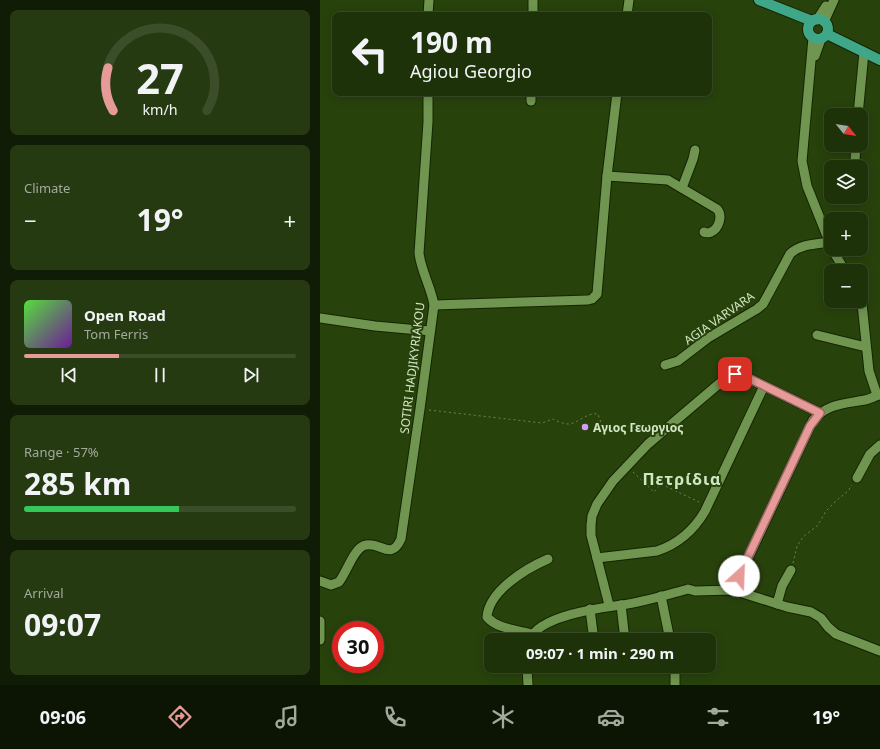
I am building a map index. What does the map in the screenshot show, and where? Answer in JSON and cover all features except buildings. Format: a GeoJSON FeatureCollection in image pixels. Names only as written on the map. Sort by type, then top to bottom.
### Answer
{"type":"FeatureCollection","features":[{"type":"Feature","properties":{"kind":"main road"},"geometry":{"type":"LineString","coordinates":[[759,0],[777,7],[880,60]]}},
{"type":"Feature","properties":{"kind":"street"},"geometry":{"type":"LineString","coordinates":[[428,12],[429,0]]}},
{"type":"Feature","properties":{"kind":"street"},"geometry":{"type":"LineString","coordinates":[[533,0],[533,12]]}},
{"type":"Feature","properties":{"kind":"street"},"geometry":{"type":"LineString","coordinates":[[627,12],[629,0]]}},
{"type":"Feature","properties":{"kind":"street"},"geometry":{"type":"LineString","coordinates":[[824,228],[807,186],[802,161],[810,73],[818,29],[829,0]]}},
{"type":"Feature","properties":{"kind":"street"},"geometry":{"type":"LineString","coordinates":[[818,29],[834,0]]}},
{"type":"Feature","properties":{"kind":"street"},"geometry":{"type":"LineString","coordinates":[[859,108],[863,51]]}},
{"type":"Feature","properties":{"kind":"street","name":"SOTIRI HADJIKYRIAKOU"},"geometry":{"type":"LineString","coordinates":[[320,581],[331,585],[339,582],[355,554],[362,546],[371,545],[386,550],[394,549],[401,539],[434,305],[420,262],[419,253],[428,122],[428,96]]}},
{"type":"Feature","properties":{"kind":"street"},"geometry":{"type":"LineString","coordinates":[[434,305],[592,299],[598,291],[607,176],[617,96]]}},
{"type":"Feature","properties":{"kind":"street"},"geometry":{"type":"LineString","coordinates":[[682,188],[695,150]]}},
{"type":"Feature","properties":{"kind":"street"},"geometry":{"type":"LineString","coordinates":[[607,176],[668,180],[682,188],[718,209],[720,212],[721,217],[716,228],[710,233],[704,232]]}},
{"type":"Feature","properties":{"kind":"street","name":"AGIA VARVARA"},"geometry":{"type":"LineString","coordinates":[[665,365],[678,361],[708,338],[757,309],[762,304],[790,254],[794,250],[799,247],[824,246]]}},
{"type":"Feature","properties":{"kind":"street"},"geometry":{"type":"LineString","coordinates":[[733,590],[810,426],[820,413],[836,405],[879,395],[869,370],[862,308]]}},
{"type":"Feature","properties":{"kind":"street"},"geometry":{"type":"LineString","coordinates":[[320,318],[376,326],[430,331]]}},
{"type":"Feature","properties":{"kind":"street"},"geometry":{"type":"LineString","coordinates":[[817,335],[866,347]]}},
{"type":"Feature","properties":{"kind":"street"},"geometry":{"type":"LineString","coordinates":[[609,605],[591,534],[590,525],[592,516],[613,481],[648,444],[727,377],[735,374],[739,374],[820,413]]}},
{"type":"Feature","properties":{"kind":"street"},"geometry":{"type":"LineString","coordinates":[[597,558],[657,551],[682,538],[693,528],[707,506],[764,386]]}},
{"type":"Feature","properties":{"kind":"street"},"geometry":{"type":"LineString","coordinates":[[857,478],[870,454],[880,445]]}},
{"type":"Feature","properties":{"kind":"street"},"geometry":{"type":"LineString","coordinates":[[519,633],[495,624],[487,618],[489,607],[509,582],[521,573],[548,559]]}},
{"type":"Feature","properties":{"kind":"street"},"geometry":{"type":"LineString","coordinates":[[777,604],[782,586],[791,570]]}},
{"type":"Feature","properties":{"kind":"street"},"geometry":{"type":"LineString","coordinates":[[534,633],[545,625],[590,609],[609,605],[621,605],[688,589],[695,591],[733,590],[800,611],[811,612],[821,618],[836,634],[880,651]]}},
{"type":"Feature","properties":{"kind":"street"},"geometry":{"type":"LineString","coordinates":[[661,596],[669,633]]}},
{"type":"Feature","properties":{"kind":"street"},"geometry":{"type":"LineString","coordinates":[[621,605],[624,633]]}},
{"type":"Feature","properties":{"kind":"street"},"geometry":{"type":"LineString","coordinates":[[590,609],[594,633]]}},
{"type":"Feature","properties":{"kind":"street"},"geometry":{"type":"LineString","coordinates":[[320,621],[320,640]]}},
{"type":"Feature","properties":{"kind":"street"},"geometry":{"type":"LineString","coordinates":[[527,673],[528,685]]}},
{"type":"Feature","properties":{"kind":"street"},"geometry":{"type":"LineString","coordinates":[[675,673],[675,685]]}},
{"type":"Feature","properties":{"kind":"path"},"geometry":{"type":"LineString","coordinates":[[420,409],[542,423],[553,419],[567,424],[573,423],[578,419],[594,413],[598,414],[601,423],[604,426],[620,425],[648,429]]}},
{"type":"Feature","properties":{"kind":"path"},"geometry":{"type":"LineString","coordinates":[[627,467],[654,492],[662,484],[707,506]]}},
{"type":"Feature","properties":{"kind":"path"},"geometry":{"type":"LineString","coordinates":[[791,570],[798,546],[803,537],[818,525],[826,511],[847,492],[857,478]]}},
{"type":"Feature","properties":{"kind":"place","name":"Αγιος Γεωργιος"},"geometry":{"type":"Point","coordinates":[585,427]}},
{"type":"Feature","properties":{"kind":"district","name":"Πετρίδια"},"geometry":{"type":"Point","coordinates":[682,479]}},
{"type":"Feature","properties":{"kind":"route"},"geometry":{"type":"LineString","coordinates":[[735,374],[742,375],[820,413],[813,420],[810,426],[739,576]]}}]}
